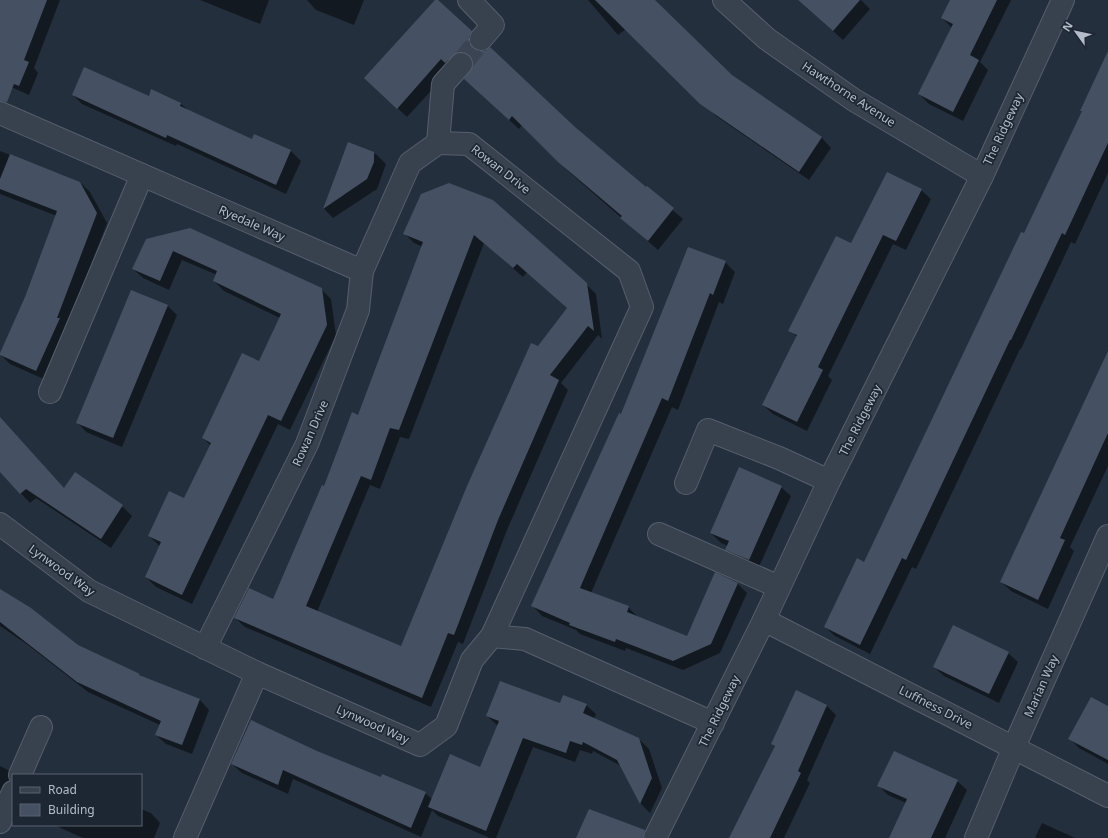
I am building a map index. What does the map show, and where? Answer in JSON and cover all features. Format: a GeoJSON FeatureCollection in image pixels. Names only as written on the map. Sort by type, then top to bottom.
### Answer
{"type":"FeatureCollection","features":[{"type":"Feature","properties":{"kind":"street"},"geometry":{"type":"LineString","coordinates":[[469,0],[493,25],[481,39]]}},
{"type":"Feature","properties":{"kind":"street","name":"Hawthorne Avenue"},"geometry":{"type":"LineString","coordinates":[[724,0],[767,39],[854,100],[982,176]]}},
{"type":"Feature","properties":{"kind":"street","name":"The Ridgeway"},"geometry":{"type":"LineString","coordinates":[[656,838],[764,620],[829,481],[982,176],[1063,0]]}},
{"type":"Feature","properties":{"kind":"street"},"geometry":{"type":"LineString","coordinates":[[438,143],[443,84],[460,64]]}},
{"type":"Feature","properties":{"kind":"street","name":"Ryedale Way"},"geometry":{"type":"LineString","coordinates":[[0,113],[362,271]]}},
{"type":"Feature","properties":{"kind":"street","name":"Rowan Drive"},"geometry":{"type":"LineString","coordinates":[[205,648],[307,444],[358,310],[362,271],[410,163],[438,143],[469,144],[623,266],[629,271],[642,306],[492,636]]}},
{"type":"Feature","properties":{"kind":"street"},"geometry":{"type":"LineString","coordinates":[[50,392],[142,175]]}},
{"type":"Feature","properties":{"kind":"street"},"geometry":{"type":"LineString","coordinates":[[686,483],[708,430],[779,458],[829,481]]}},
{"type":"Feature","properties":{"kind":"street","name":"Lynwood Way"},"geometry":{"type":"LineString","coordinates":[[0,524],[89,591],[257,673],[420,745],[446,726],[472,660],[492,636]]}},
{"type":"Feature","properties":{"kind":"street"},"geometry":{"type":"LineString","coordinates":[[659,534],[779,587]]}},
{"type":"Feature","properties":{"kind":"street","name":"Marian Way"},"geometry":{"type":"LineString","coordinates":[[976,838],[1014,747],[1108,536]]}},
{"type":"Feature","properties":{"kind":"street","name":"Luffness Drive"},"geometry":{"type":"LineString","coordinates":[[764,620],[1108,796]]}},
{"type":"Feature","properties":{"kind":"street"},"geometry":{"type":"LineString","coordinates":[[492,636],[525,639],[713,723]]}},
{"type":"Feature","properties":{"kind":"street"},"geometry":{"type":"LineString","coordinates":[[185,838],[257,673]]}},
{"type":"Feature","properties":{"kind":"street"},"geometry":{"type":"LineString","coordinates":[[20,774],[40,727]]}},
{"type":"Feature","properties":{"kind":"street"},"geometry":{"type":"LineString","coordinates":[[0,822],[12,794]]}},
{"type":"Feature","properties":{"kind":"building"},"geometry":{"type":"Polygon","coordinates":[[[0,0],[47,0],[24,60],[29,62],[19,86],[14,84],[7,102],[0,101],[0,0]]]}},
{"type":"Feature","properties":{"kind":"building"},"geometry":{"type":"Polygon","coordinates":[[[435,0],[438,0],[472,31],[469,37],[469,43],[473,48],[479,51],[485,51],[490,47],[575,127],[646,187],[647,186],[674,208],[648,241],[620,218],[622,216],[558,162],[512,116],[509,120],[464,79],[473,66],[473,60],[469,54],[458,52],[445,63],[441,59],[397,109],[364,78],[435,0]]]}},
{"type":"Feature","properties":{"kind":"building"},"geometry":{"type":"Polygon","coordinates":[[[595,0],[655,0],[732,75],[822,137],[799,172],[700,104],[595,0]]]}},
{"type":"Feature","properties":{"kind":"building"},"geometry":{"type":"Polygon","coordinates":[[[798,0],[860,0],[833,31],[798,0]]]}},
{"type":"Feature","properties":{"kind":"building"},"geometry":{"type":"Polygon","coordinates":[[[950,0],[997,0],[970,55],[979,60],[953,112],[918,94],[953,24],[941,18],[950,0]]]}},
{"type":"Feature","properties":{"kind":"building"},"geometry":{"type":"Polygon","coordinates":[[[1108,51],[1108,143],[1065,235],[1062,233],[1010,340],[906,560],[902,558],[860,645],[824,627],[857,558],[864,562],[1021,232],[1024,233],[1082,111],[1080,111],[1108,51]]]}},
{"type":"Feature","properties":{"kind":"building"},"geometry":{"type":"Polygon","coordinates":[[[84,67],[149,96],[151,89],[181,103],[180,106],[252,139],[254,134],[291,150],[276,185],[167,135],[166,138],[72,95],[84,67]]]}},
{"type":"Feature","properties":{"kind":"building"},"geometry":{"type":"Polygon","coordinates":[[[348,142],[374,152],[374,162],[367,179],[323,209],[348,142]]]}},
{"type":"Feature","properties":{"kind":"building"},"geometry":{"type":"Polygon","coordinates":[[[10,154],[80,182],[97,213],[57,318],[60,318],[36,371],[0,355],[0,353],[25,297],[57,211],[0,189],[0,179],[10,154]]]}},
{"type":"Feature","properties":{"kind":"building"},"geometry":{"type":"Polygon","coordinates":[[[887,172],[922,189],[896,241],[883,235],[818,367],[823,370],[797,422],[762,405],[797,335],[788,331],[836,236],[851,243],[887,172]]]}},
{"type":"Feature","properties":{"kind":"building"},"geometry":{"type":"Polygon","coordinates":[[[449,183],[493,200],[587,283],[594,331],[588,326],[550,375],[559,380],[498,520],[454,635],[448,633],[422,698],[234,618],[249,588],[273,599],[322,485],[324,486],[352,412],[358,415],[423,242],[403,234],[421,194],[449,183]],[[474,235],[399,430],[390,428],[371,480],[361,476],[306,606],[401,646],[467,486],[531,343],[538,346],[567,308],[517,264],[513,268],[474,235]]]}},
{"type":"Feature","properties":{"kind":"building"},"geometry":{"type":"Polygon","coordinates":[[[190,228],[322,288],[327,325],[281,421],[268,415],[182,595],[145,577],[161,542],[148,536],[169,491],[184,498],[211,443],[202,438],[242,353],[259,361],[281,314],[213,281],[217,271],[173,251],[160,281],[132,269],[146,239],[190,228]]]}},
{"type":"Feature","properties":{"kind":"building"},"geometry":{"type":"Polygon","coordinates":[[[688,247],[726,261],[713,295],[710,293],[668,401],[662,398],[580,588],[629,606],[627,612],[687,636],[715,572],[738,583],[711,644],[673,661],[616,639],[615,642],[569,625],[570,623],[531,606],[619,413],[621,414],[688,247]]]}},
{"type":"Feature","properties":{"kind":"building"},"geometry":{"type":"Polygon","coordinates":[[[131,290],[168,305],[113,438],[76,423],[131,290]]]}},
{"type":"Feature","properties":{"kind":"building"},"geometry":{"type":"Polygon","coordinates":[[[1108,351],[1108,433],[1060,538],[1065,540],[1038,600],[1000,582],[1108,351]]]}},
{"type":"Feature","properties":{"kind":"building"},"geometry":{"type":"Polygon","coordinates":[[[0,417],[64,488],[75,472],[123,505],[101,539],[26,489],[20,494],[0,472],[0,417]]]}},
{"type":"Feature","properties":{"kind":"building"},"geometry":{"type":"Polygon","coordinates":[[[739,467],[782,486],[749,560],[725,550],[729,541],[710,533],[739,467]]]}},
{"type":"Feature","properties":{"kind":"building"},"geometry":{"type":"Polygon","coordinates":[[[0,589],[31,608],[78,645],[140,674],[139,675],[200,699],[182,745],[155,735],[161,721],[77,682],[0,622],[0,589]]]}},
{"type":"Feature","properties":{"kind":"building"},"geometry":{"type":"Polygon","coordinates":[[[953,625],[1009,652],[989,694],[933,667],[953,625]]]}},
{"type":"Feature","properties":{"kind":"building"},"geometry":{"type":"Polygon","coordinates":[[[500,681],[560,703],[563,695],[587,704],[583,713],[639,738],[652,778],[640,804],[617,760],[583,742],[582,745],[570,741],[566,753],[523,738],[486,831],[428,807],[450,754],[480,767],[499,721],[486,716],[500,681]]]}},
{"type":"Feature","properties":{"kind":"building"},"geometry":{"type":"Polygon","coordinates":[[[796,690],[827,705],[798,771],[801,773],[770,838],[729,838],[775,746],[771,744],[796,690]]]}},
{"type":"Feature","properties":{"kind":"building"},"geometry":{"type":"Polygon","coordinates":[[[1091,697],[1108,706],[1108,760],[1068,739],[1091,697]]]}},
{"type":"Feature","properties":{"kind":"building"},"geometry":{"type":"Polygon","coordinates":[[[251,720],[317,751],[381,777],[382,774],[426,792],[411,828],[283,770],[278,785],[231,764],[251,720]]]}},
{"type":"Feature","properties":{"kind":"building"},"geometry":{"type":"Polygon","coordinates":[[[894,751],[958,780],[931,838],[889,838],[907,799],[877,786],[894,751]]]}},
{"type":"Feature","properties":{"kind":"building"},"geometry":{"type":"Polygon","coordinates":[[[589,809],[645,830],[643,838],[576,838],[589,809]]]}},
{"type":"Feature","properties":{"kind":"tunnel"},"geometry":{"type":"LineString","coordinates":[[461,64],[481,39]]}}]}
